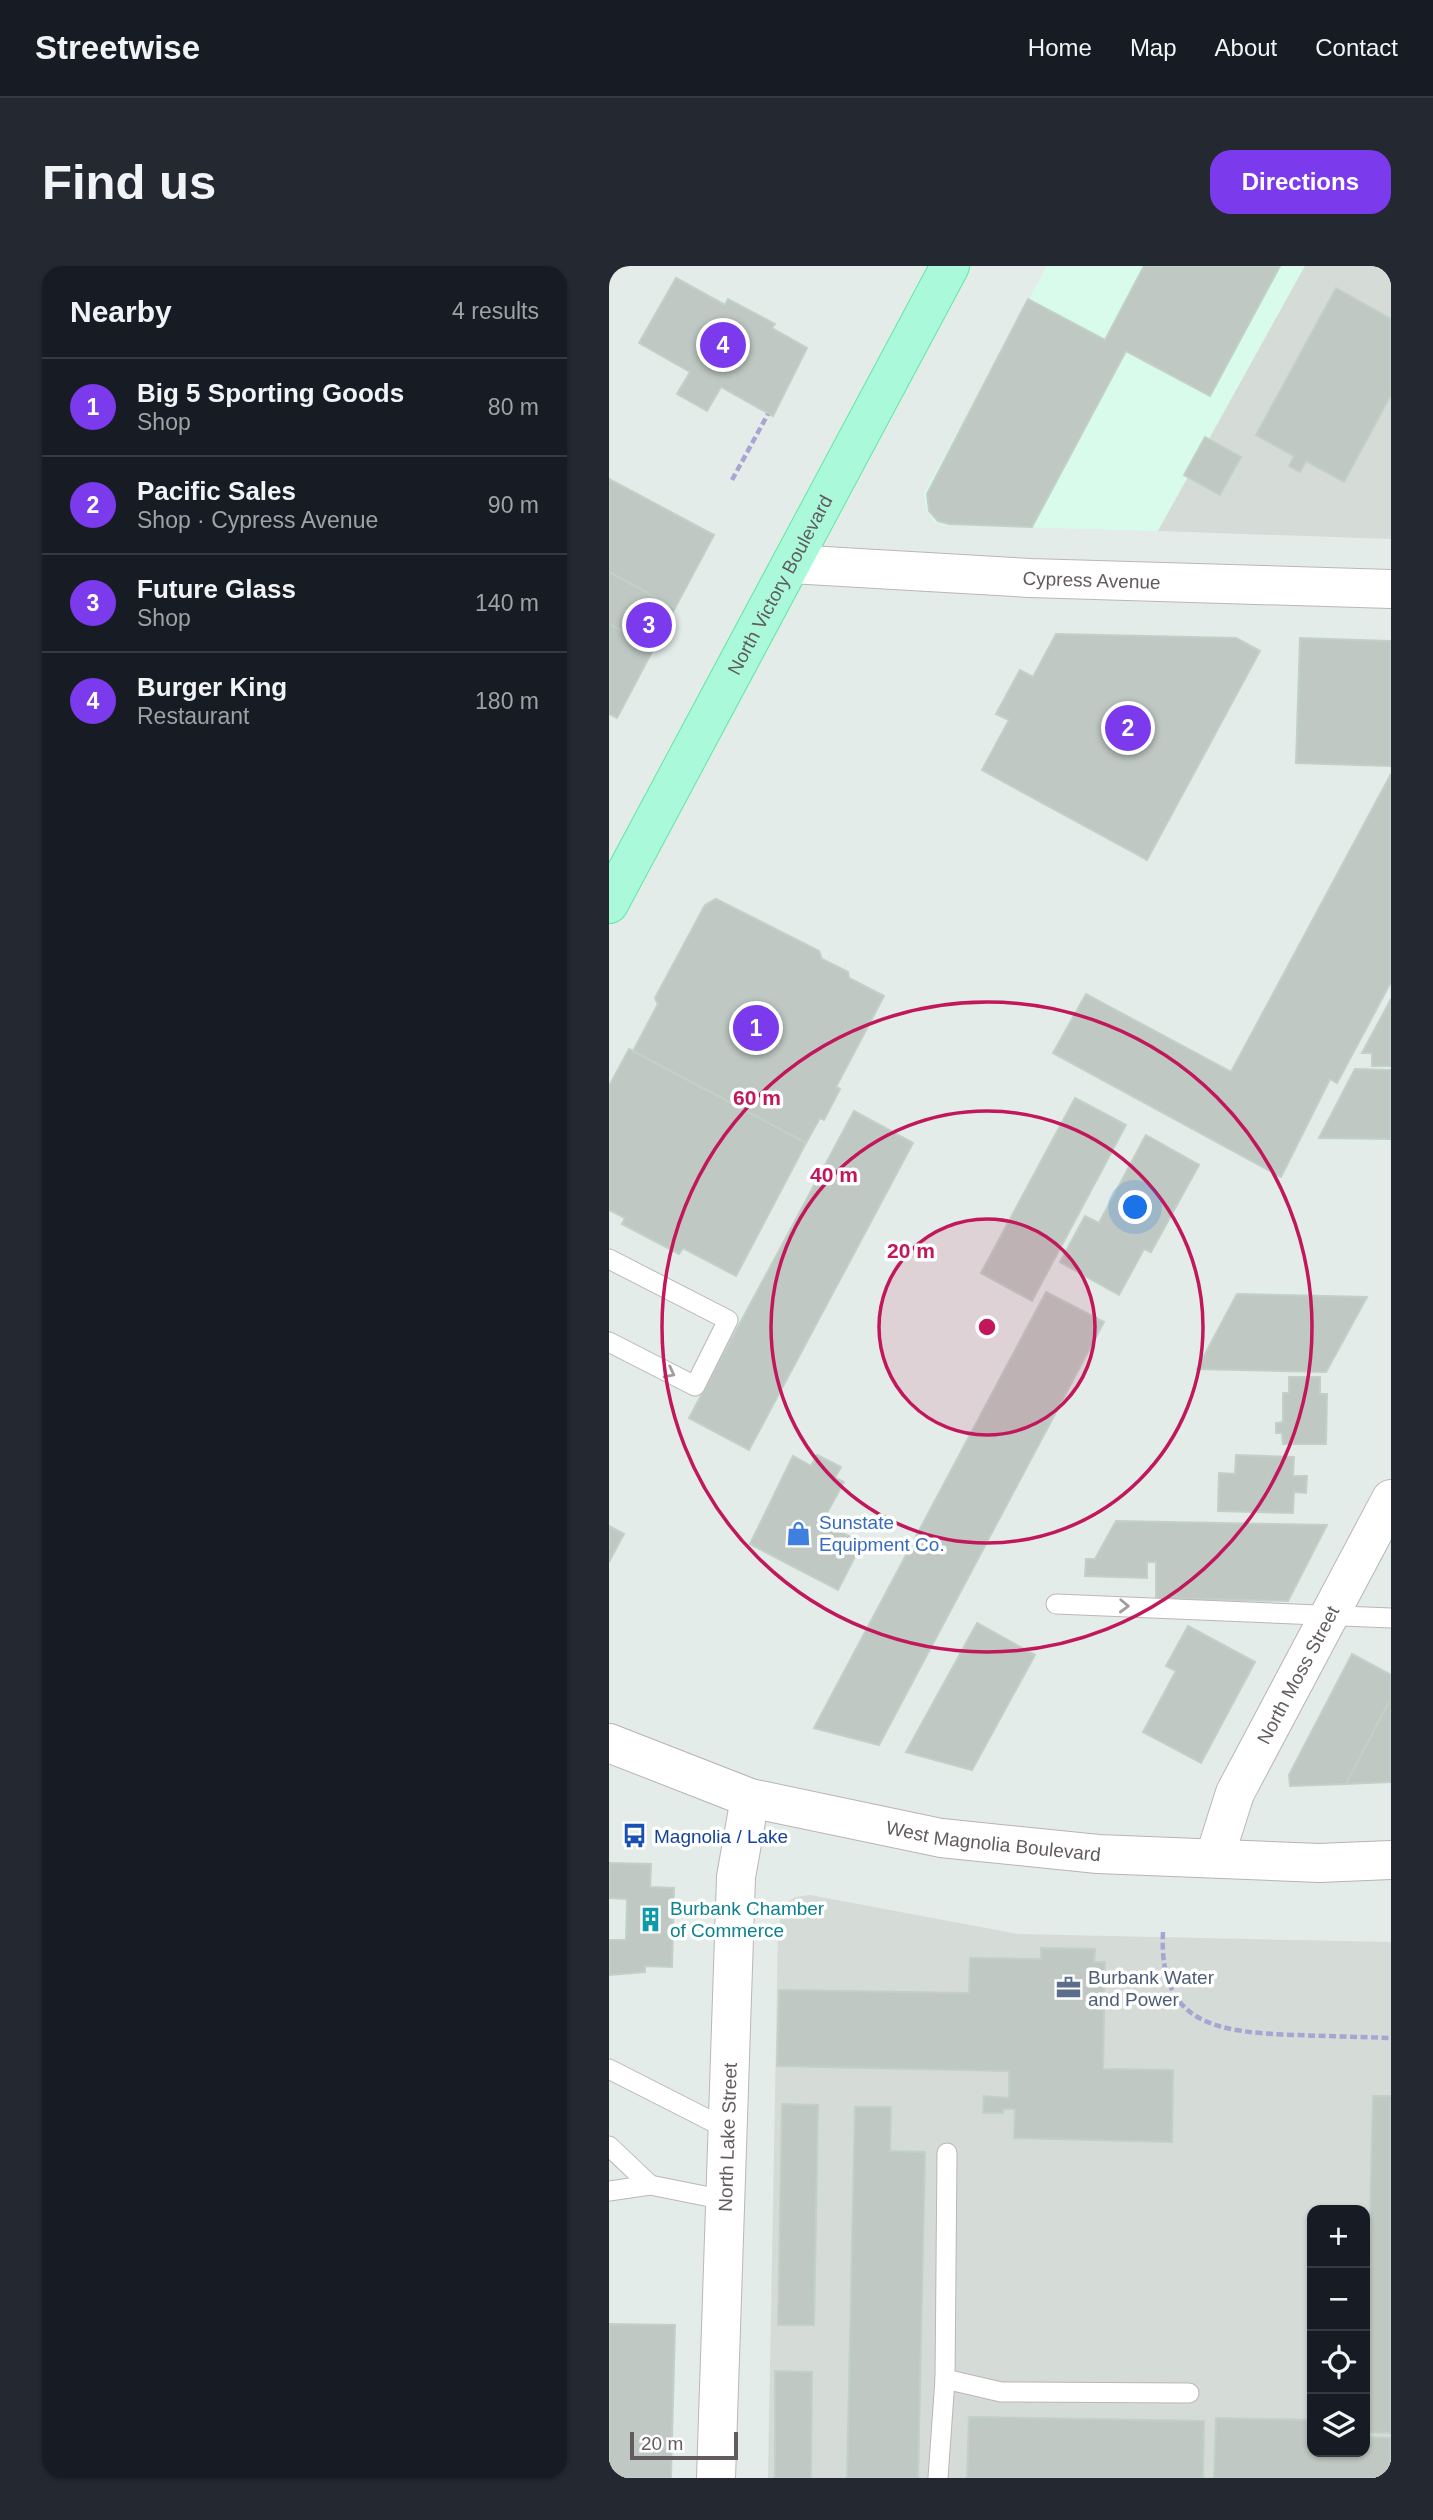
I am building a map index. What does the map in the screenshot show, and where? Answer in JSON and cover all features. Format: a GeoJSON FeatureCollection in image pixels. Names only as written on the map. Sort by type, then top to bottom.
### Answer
{"type":"FeatureCollection","features":[{"type":"Feature","properties":{"kind":"main road","name":"North Victory Boulevard"},"geometry":{"type":"LineString","coordinates":[[609,904],[950,266]]}},
{"type":"Feature","properties":{"kind":"street","name":"Cypress Avenue"},"geometry":{"type":"LineString","coordinates":[[791,564],[1030,578],[1391,589]]}},
{"type":"Feature","properties":{"kind":"street","name":"North Moss Street"},"geometry":{"type":"LineString","coordinates":[[1215,1856],[1235,1793],[1391,1499]]}},
{"type":"Feature","properties":{"kind":"street","name":"West Magnolia Boulevard"},"geometry":{"type":"LineString","coordinates":[[609,1743],[750,1798],[941,1838],[1098,1854],[1215,1856],[1319,1863],[1391,1860]]}},
{"type":"Feature","properties":{"kind":"street","name":"North Lake Street"},"geometry":{"type":"LineString","coordinates":[[716,2478],[736,1877],[750,1798]]}},
{"type":"Feature","properties":{"kind":"lane"},"geometry":{"type":"LineString","coordinates":[[609,1259],[728,1320],[695,1386],[609,1342]]}},
{"type":"Feature","properties":{"kind":"lane"},"geometry":{"type":"LineString","coordinates":[[1056,1604],[1391,1618]]}},
{"type":"Feature","properties":{"kind":"lane"},"geometry":{"type":"LineString","coordinates":[[609,2069],[727,2129]]}},
{"type":"Feature","properties":{"kind":"lane"},"geometry":{"type":"LineString","coordinates":[[609,2146],[650,2185]]}},
{"type":"Feature","properties":{"kind":"lane"},"geometry":{"type":"LineString","coordinates":[[938,2478],[945,2379],[947,2153]]}},
{"type":"Feature","properties":{"kind":"lane"},"geometry":{"type":"LineString","coordinates":[[609,2191],[650,2185],[725,2200]]}},
{"type":"Feature","properties":{"kind":"lane"},"geometry":{"type":"LineString","coordinates":[[945,2379],[1002,2392],[1189,2393]]}},
{"type":"Feature","properties":{"kind":"path"},"geometry":{"type":"LineString","coordinates":[[732,480],[768,414]]}},
{"type":"Feature","properties":{"kind":"path"},"geometry":{"type":"LineString","coordinates":[[1163,1932],[1162,1959],[1169,1983],[1182,2003],[1210,2025],[1237,2033],[1391,2038]]}},
{"type":"Feature","properties":{"kind":"shaded area"},"geometry":{"type":"Polygon","coordinates":[[[1047,266],[1305,266],[1158,531],[945,525],[935,522],[927,512],[924,494],[1047,266]]]}},
{"type":"Feature","properties":{"kind":"shaded area"},"geometry":{"type":"Polygon","coordinates":[[[1305,266],[1391,266],[1391,539],[1158,531],[1305,266]]]}},
{"type":"Feature","properties":{"kind":"shaded area"},"geometry":{"type":"Polygon","coordinates":[[[810,1895],[1018,1934],[1391,1942],[1391,2478],[768,2478],[778,1931],[783,1905],[795,1897],[810,1895]]]}},
{"type":"Feature","properties":{"kind":"building"},"geometry":{"type":"Polygon","coordinates":[[[1144,266],[1280,266],[1210,396],[1126,351],[1032,527],[949,524],[938,521],[929,511],[927,494],[1028,299],[1105,340],[1144,266]]]}},
{"type":"Feature","properties":{"kind":"building"},"geometry":{"type":"Polygon","coordinates":[[[676,278],[725,305],[728,299],[775,324],[772,328],[807,348],[773,416],[721,387],[707,411],[677,394],[690,372],[639,343],[676,278]]]}},
{"type":"Feature","properties":{"kind":"building"},"geometry":{"type":"Polygon","coordinates":[[[1336,288],[1391,319],[1391,395],[1344,482],[1306,461],[1300,472],[1289,466],[1294,456],[1256,435],[1336,288]]]}},
{"type":"Feature","properties":{"kind":"building"},"geometry":{"type":"Polygon","coordinates":[[[1205,437],[1241,457],[1220,495],[1184,475],[1205,437]]]}},
{"type":"Feature","properties":{"kind":"building"},"geometry":{"type":"Polygon","coordinates":[[[609,479],[714,535],[675,608],[609,572],[609,479]]]}},
{"type":"Feature","properties":{"kind":"building"},"geometry":{"type":"Polygon","coordinates":[[[609,572],[675,608],[654,648],[609,624],[609,572]]]}},
{"type":"Feature","properties":{"kind":"building"},"geometry":{"type":"Polygon","coordinates":[[[609,624],[654,648],[617,718],[609,714],[609,624]]]}},
{"type":"Feature","properties":{"kind":"building"},"geometry":{"type":"Polygon","coordinates":[[[1056,634],[1236,638],[1260,651],[1147,860],[982,770],[1009,720],[996,714],[1020,670],[1033,677],[1056,634]]]}},
{"type":"Feature","properties":{"kind":"building"},"geometry":{"type":"Polygon","coordinates":[[[1300,638],[1391,641],[1391,766],[1296,763],[1300,638]]]}},
{"type":"Feature","properties":{"kind":"building"},"geometry":{"type":"Polygon","coordinates":[[[1391,774],[1391,982],[1337,1083],[1330,1079],[1281,1177],[1053,1053],[1086,994],[1231,1072],[1391,774]]]}},
{"type":"Feature","properties":{"kind":"building"},"geometry":{"type":"Polygon","coordinates":[[[716,899],[819,951],[822,959],[848,972],[849,978],[884,996],[836,1087],[840,1089],[824,1120],[820,1118],[806,1143],[633,1051],[658,1004],[655,998],[705,905],[716,899]]]}},
{"type":"Feature","properties":{"kind":"building"},"geometry":{"type":"Polygon","coordinates":[[[1391,999],[1391,1066],[1372,1066],[1372,1053],[1362,1053],[1391,999]]]}},
{"type":"Feature","properties":{"kind":"building"},"geometry":{"type":"Polygon","coordinates":[[[629,1049],[806,1143],[736,1276],[683,1248],[679,1254],[622,1224],[625,1218],[609,1210],[609,1086],[629,1049]]]}},
{"type":"Feature","properties":{"kind":"building"},"geometry":{"type":"Polygon","coordinates":[[[1355,1069],[1391,1070],[1391,1139],[1319,1138],[1355,1069]]]}},
{"type":"Feature","properties":{"kind":"building"},"geometry":{"type":"Polygon","coordinates":[[[1075,1098],[1126,1125],[1032,1301],[981,1273],[1075,1098]]]}},
{"type":"Feature","properties":{"kind":"building"},"geometry":{"type":"Polygon","coordinates":[[[854,1111],[913,1143],[749,1450],[689,1418],[854,1111]]]}},
{"type":"Feature","properties":{"kind":"building"},"geometry":{"type":"Polygon","coordinates":[[[1146,1135],[1199,1165],[1151,1252],[1144,1249],[1119,1295],[1060,1262],[1085,1216],[1099,1223],[1146,1135]]]}},
{"type":"Feature","properties":{"kind":"building"},"geometry":{"type":"Polygon","coordinates":[[[1046,1292],[1104,1322],[879,1745],[814,1728],[1046,1292]]]}},
{"type":"Feature","properties":{"kind":"building"},"geometry":{"type":"Polygon","coordinates":[[[1237,1294],[1367,1297],[1326,1372],[1197,1369],[1237,1294]]]}},
{"type":"Feature","properties":{"kind":"building"},"geometry":{"type":"Polygon","coordinates":[[[1289,1377],[1320,1377],[1320,1394],[1327,1394],[1326,1444],[1283,1444],[1282,1433],[1276,1433],[1276,1423],[1283,1422],[1283,1393],[1289,1393],[1289,1377]]]}},
{"type":"Feature","properties":{"kind":"building","name":"Sunstate Equipment Co."},"geometry":{"type":"Polygon","coordinates":[[[817,1455],[841,1467],[835,1478],[844,1482],[822,1522],[862,1543],[838,1590],[750,1544],[793,1456],[811,1466],[817,1455]]]}},
{"type":"Feature","properties":{"kind":"building"},"geometry":{"type":"Polygon","coordinates":[[[1236,1455],[1294,1457],[1293,1476],[1307,1476],[1306,1493],[1294,1492],[1293,1513],[1218,1511],[1219,1473],[1235,1474],[1236,1455]]]}},
{"type":"Feature","properties":{"kind":"building"},"geometry":{"type":"Polygon","coordinates":[[[1116,1521],[1327,1525],[1288,1601],[1156,1598],[1156,1562],[1147,1562],[1147,1578],[1085,1576],[1086,1559],[1095,1559],[1116,1521]]]}},
{"type":"Feature","properties":{"kind":"building"},"geometry":{"type":"Polygon","coordinates":[[[609,1526],[624,1534],[609,1562],[609,1526]]]}},
{"type":"Feature","properties":{"kind":"building"},"geometry":{"type":"Polygon","coordinates":[[[977,1623],[1035,1655],[972,1770],[906,1752],[977,1623]]]}},
{"type":"Feature","properties":{"kind":"building"},"geometry":{"type":"Polygon","coordinates":[[[1188,1626],[1255,1662],[1201,1763],[1143,1732],[1176,1671],[1166,1666],[1188,1626]]]}},
{"type":"Feature","properties":{"kind":"building"},"geometry":{"type":"Polygon","coordinates":[[[1352,1654],[1391,1675],[1391,1698],[1346,1784],[1290,1786],[1289,1775],[1352,1654]]]}},
{"type":"Feature","properties":{"kind":"building"},"geometry":{"type":"Polygon","coordinates":[[[1391,1698],[1391,1782],[1346,1784],[1391,1698]]]}},
{"type":"Feature","properties":{"kind":"building","name":"Burbank Chamber of Commerce"},"geometry":{"type":"Polygon","coordinates":[[[609,1863],[651,1864],[650,1887],[674,1888],[672,1967],[645,1966],[645,1972],[609,1975],[609,1940],[626,1940],[627,1899],[609,1898],[609,1863]]]}},
{"type":"Feature","properties":{"kind":"building"},"geometry":{"type":"Polygon","coordinates":[[[1041,1948],[1095,1949],[1094,1962],[1105,1962],[1103,2069],[1173,2070],[1172,2142],[1014,2138],[1015,2109],[1003,2109],[1003,2113],[983,2113],[984,2096],[1009,2098],[1009,2071],[777,2066],[779,1990],[969,1993],[970,1958],[1041,1959],[1041,1948]]]}},
{"type":"Feature","properties":{"kind":"building"},"geometry":{"type":"Polygon","coordinates":[[[1373,2096],[1391,2096],[1391,2433],[1370,2432],[1373,2096]]]}},
{"type":"Feature","properties":{"kind":"building"},"geometry":{"type":"Polygon","coordinates":[[[782,2104],[818,2105],[814,2325],[778,2325],[782,2104]]]}},
{"type":"Feature","properties":{"kind":"building"},"geometry":{"type":"Polygon","coordinates":[[[855,2107],[891,2107],[890,2151],[925,2152],[918,2478],[847,2478],[855,2107]]]}},
{"type":"Feature","properties":{"kind":"building"},"geometry":{"type":"Polygon","coordinates":[[[609,2324],[675,2325],[671,2478],[609,2478],[609,2324]]]}},
{"type":"Feature","properties":{"kind":"building"},"geometry":{"type":"Polygon","coordinates":[[[775,2371],[812,2372],[811,2478],[775,2478],[775,2371]]]}},
{"type":"Feature","properties":{"kind":"building"},"geometry":{"type":"Polygon","coordinates":[[[969,2417],[1204,2421],[1203,2478],[967,2478],[969,2417]]]}},
{"type":"Feature","properties":{"kind":"building"},"geometry":{"type":"Polygon","coordinates":[[[1216,2418],[1307,2420],[1307,2457],[1370,2457],[1370,2437],[1390,2438],[1391,2478],[1214,2478],[1216,2418]]]}},
{"type":"Feature","properties":{"kind":"place","name":"Burger King"},"geometry":{"type":"Point","coordinates":[723,345]}},
{"type":"Feature","properties":{"kind":"place","name":"Future Glass"},"geometry":{"type":"Point","coordinates":[649,625]}},
{"type":"Feature","properties":{"kind":"place","name":"Pacific Sales"},"geometry":{"type":"Point","coordinates":[1128,728]}},
{"type":"Feature","properties":{"kind":"place","name":"Big 5 Sporting Goods"},"geometry":{"type":"Point","coordinates":[756,1028]}},
{"type":"Feature","properties":{"kind":"place","name":"Sunstate Equipment Co."},"geometry":{"type":"Point","coordinates":[799,1533]}},
{"type":"Feature","properties":{"kind":"place","name":"Magnolia / Lake"},"geometry":{"type":"Point","coordinates":[634,1836]}},
{"type":"Feature","properties":{"kind":"place","name":"Burbank Chamber of Commerce"},"geometry":{"type":"Point","coordinates":[650,1919]}},
{"type":"Feature","properties":{"kind":"place","name":"Burbank Water and Power"},"geometry":{"type":"Point","coordinates":[1068,1988]}}]}
